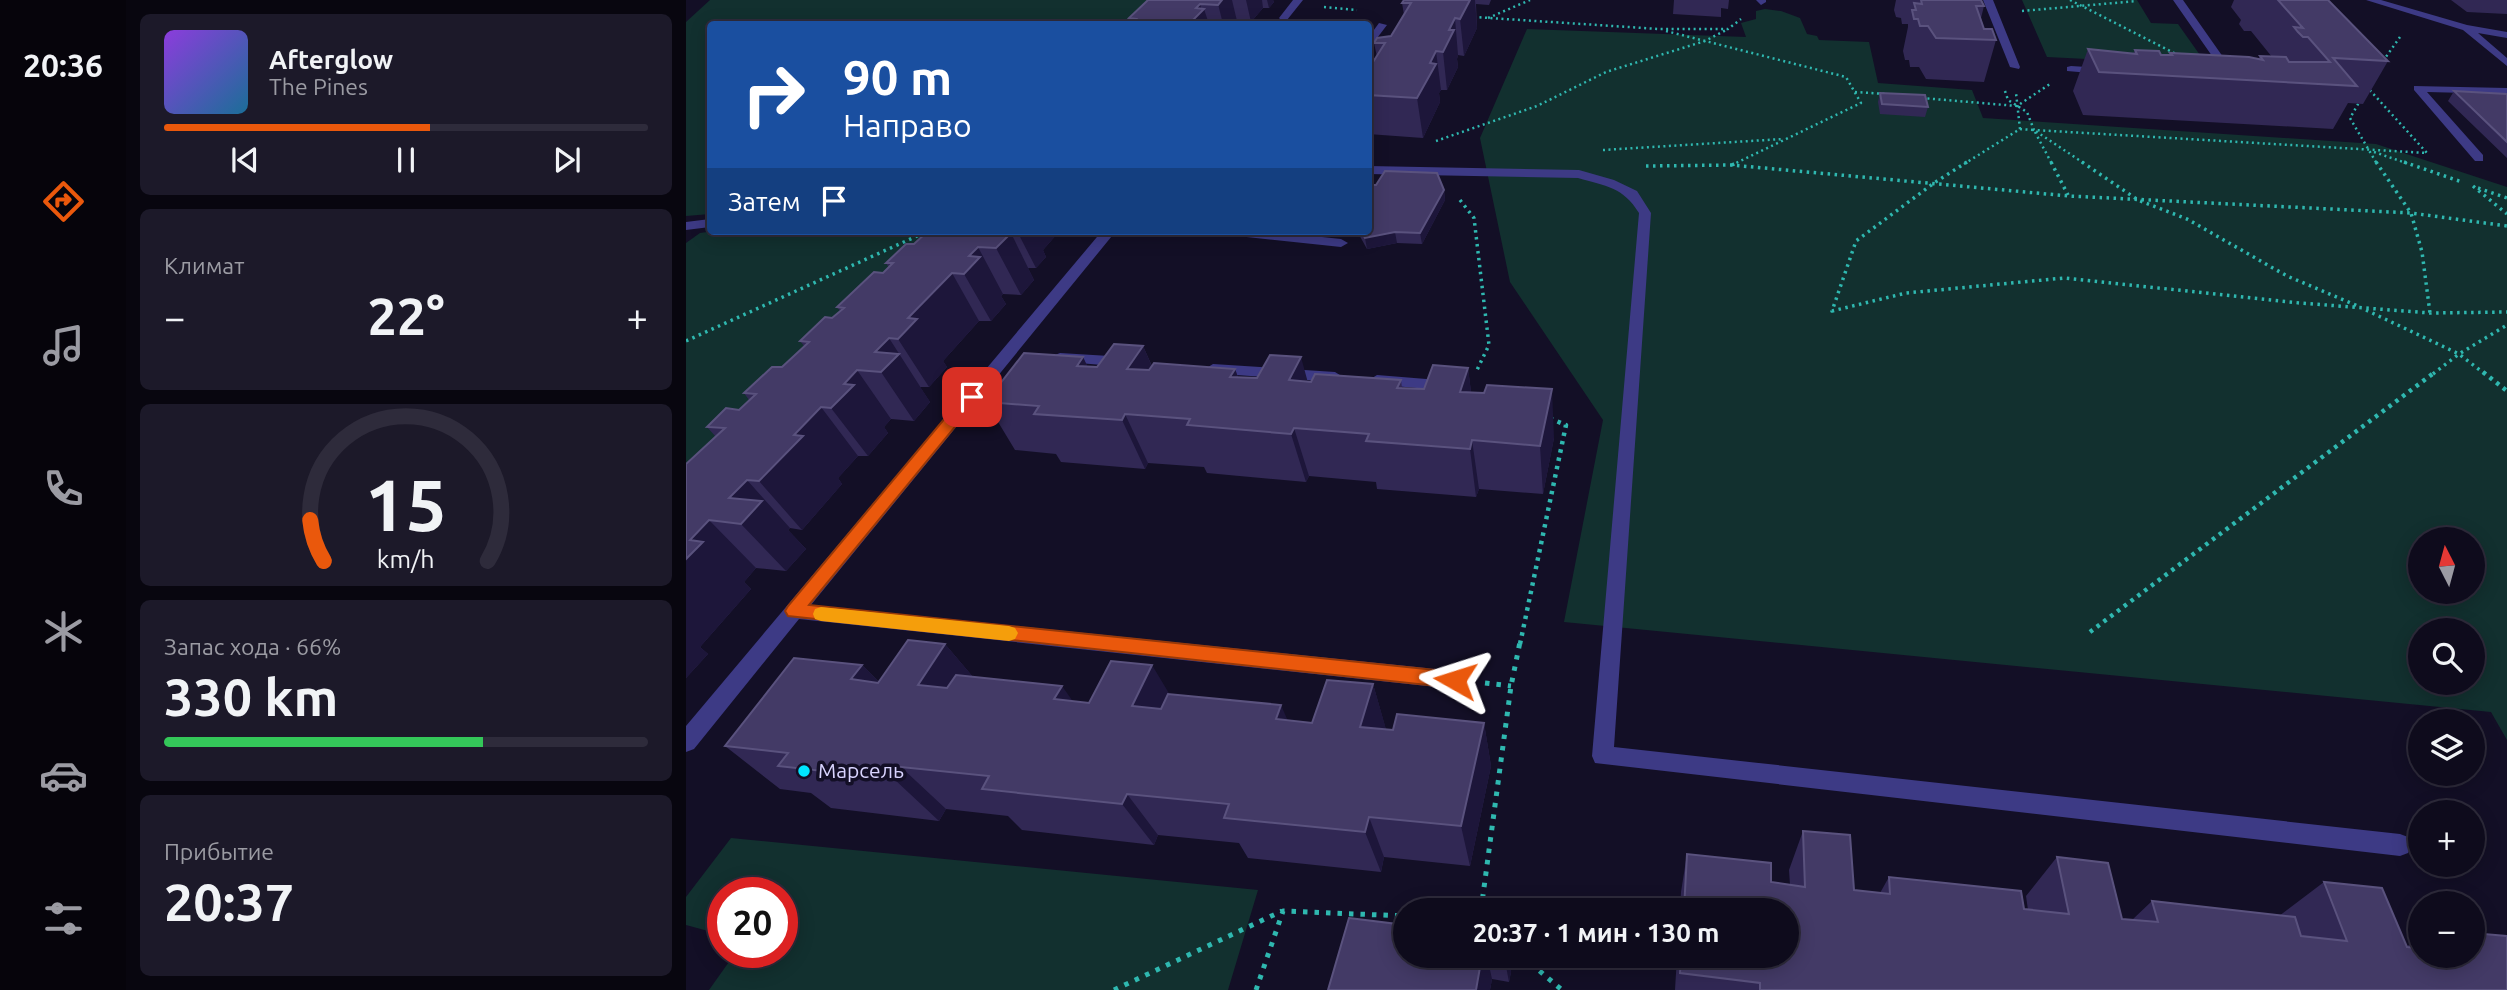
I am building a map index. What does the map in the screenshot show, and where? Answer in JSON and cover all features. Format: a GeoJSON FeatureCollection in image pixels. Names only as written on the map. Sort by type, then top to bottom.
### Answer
{"type":"FeatureCollection","features":[{"type":"Feature","properties":{"kind":"lane"},"geometry":{"type":"LineString","coordinates":[[1988,0],[2015,67]]}},
{"type":"Feature","properties":{"kind":"lane"},"geometry":{"type":"LineString","coordinates":[[2178,0],[2234,78]]}},
{"type":"Feature","properties":{"kind":"lane"},"geometry":{"type":"LineString","coordinates":[[2371,0],[2466,29],[2507,35]]}},
{"type":"Feature","properties":{"kind":"lane"},"geometry":{"type":"LineString","coordinates":[[1284,18],[1297,2]]}},
{"type":"Feature","properties":{"kind":"lane"},"geometry":{"type":"LineString","coordinates":[[1372,41],[1382,25]]}},
{"type":"Feature","properties":{"kind":"lane"},"geometry":{"type":"LineString","coordinates":[[2466,29],[2507,63]]}},
{"type":"Feature","properties":{"kind":"lane"},"geometry":{"type":"LineString","coordinates":[[2071,69],[2112,72]]}},
{"type":"Feature","properties":{"kind":"lane"},"geometry":{"type":"LineString","coordinates":[[2220,77],[2234,78]]}},
{"type":"Feature","properties":{"kind":"lane"},"geometry":{"type":"LineString","coordinates":[[2479,158],[2418,88],[2507,91]]}},
{"type":"Feature","properties":{"kind":"lane"},"geometry":{"type":"LineString","coordinates":[[1372,170],[1579,174],[1610,183],[1633,194],[1645,213],[1603,757],[2400,845]]}},
{"type":"Feature","properties":{"kind":"lane"},"geometry":{"type":"LineString","coordinates":[[686,226],[707,223]]}},
{"type":"Feature","properties":{"kind":"lane"},"geometry":{"type":"LineString","coordinates":[[686,742],[1014,354],[1106,235]]}},
{"type":"Feature","properties":{"kind":"lane"},"geometry":{"type":"LineString","coordinates":[[1266,235],[1341,243]]}},
{"type":"Feature","properties":{"kind":"lane"},"geometry":{"type":"LineString","coordinates":[[1048,357],[1143,363]]}},
{"type":"Feature","properties":{"kind":"lane"},"geometry":{"type":"LineString","coordinates":[[1197,368],[1468,387]]}},
{"type":"Feature","properties":{"kind":"lane"},"geometry":{"type":"LineString","coordinates":[[794,611],[1455,680]]}},
{"type":"Feature","properties":{"kind":"path"},"geometry":{"type":"LineString","coordinates":[[1488,18],[1531,0]]}},
{"type":"Feature","properties":{"kind":"path"},"geometry":{"type":"LineString","coordinates":[[2070,0],[2126,27],[2147,41],[2234,78]]}},
{"type":"Feature","properties":{"kind":"path"},"geometry":{"type":"LineString","coordinates":[[1433,142],[1537,106],[1606,72],[1705,41],[1728,29],[1761,1]]}},
{"type":"Feature","properties":{"kind":"path"},"geometry":{"type":"LineString","coordinates":[[1993,12],[2137,1]]}},
{"type":"Feature","properties":{"kind":"path"},"geometry":{"type":"LineString","coordinates":[[1297,2],[1363,10]]}},
{"type":"Feature","properties":{"kind":"path"},"geometry":{"type":"LineString","coordinates":[[1474,18],[1658,29],[1728,29]]}},
{"type":"Feature","properties":{"kind":"path"},"geometry":{"type":"LineString","coordinates":[[2379,68],[2397,38],[2433,19]]}},
{"type":"Feature","properties":{"kind":"path"},"geometry":{"type":"LineString","coordinates":[[1658,29],[1846,77],[1861,103],[1731,165]]}},
{"type":"Feature","properties":{"kind":"path"},"geometry":{"type":"LineString","coordinates":[[2015,67],[2020,129]]}},
{"type":"Feature","properties":{"kind":"path"},"geometry":{"type":"LineString","coordinates":[[2017,106],[2071,69]]}},
{"type":"Feature","properties":{"kind":"path"},"geometry":{"type":"LineString","coordinates":[[2359,78],[2427,153],[2020,129],[1934,183],[1856,241],[1832,311],[1906,293],[2064,278],[2361,308],[2430,313],[2507,313]]}},
{"type":"Feature","properties":{"kind":"path"},"geometry":{"type":"LineString","coordinates":[[2374,78],[2350,118],[2367,150],[2411,213],[2422,252],[2430,313]]}},
{"type":"Feature","properties":{"kind":"path"},"geometry":{"type":"LineString","coordinates":[[1854,92],[1895,95]]}},
{"type":"Feature","properties":{"kind":"path"},"geometry":{"type":"LineString","coordinates":[[1922,97],[2017,106],[2027,111],[2034,130],[2069,196]]}},
{"type":"Feature","properties":{"kind":"path"},"geometry":{"type":"LineString","coordinates":[[2034,130],[2138,200],[2188,219],[2287,276],[2459,354],[2507,391]]}},
{"type":"Feature","properties":{"kind":"path"},"geometry":{"type":"LineString","coordinates":[[1600,150],[1785,139]]}},
{"type":"Feature","properties":{"kind":"path"},"geometry":{"type":"LineString","coordinates":[[2367,150],[2507,198]]}},
{"type":"Feature","properties":{"kind":"path"},"geometry":{"type":"LineString","coordinates":[[1635,166],[1731,165],[2069,196],[2411,213],[2507,226]]}},
{"type":"Feature","properties":{"kind":"path"},"geometry":{"type":"LineString","coordinates":[[2475,187],[2507,214]]}},
{"type":"Feature","properties":{"kind":"path"},"geometry":{"type":"LineString","coordinates":[[1453,190],[1474,218],[1489,345],[1468,387]]}},
{"type":"Feature","properties":{"kind":"path"},"geometry":{"type":"LineString","coordinates":[[686,341],[919,235]]}},
{"type":"Feature","properties":{"kind":"path"},"geometry":{"type":"LineString","coordinates":[[2090,632],[2459,354],[2507,325]]}},
{"type":"Feature","properties":{"kind":"path"},"geometry":{"type":"LineString","coordinates":[[1483,898],[1511,687],[1566,425],[1541,415]]}},
{"type":"Feature","properties":{"kind":"path"},"geometry":{"type":"LineString","coordinates":[[1256,990],[1283,911]]}},
{"type":"Feature","properties":{"kind":"path"},"geometry":{"type":"LineString","coordinates":[[1114,990],[1283,911],[1393,916]]}},
{"type":"Feature","properties":{"kind":"path"},"geometry":{"type":"LineString","coordinates":[[1536,968],[1562,990]]}},
{"type":"Feature","properties":{"kind":"green space"},"geometry":{"type":"Polygon","coordinates":[[[710,0],[1193,0],[1154,21],[707,21],[707,214],[686,216],[686,22],[710,0]]]}},
{"type":"Feature","properties":{"kind":"green space"},"geometry":{"type":"Polygon","coordinates":[[[2022,0],[2137,0],[2151,23],[2178,24],[2207,65],[2047,57],[2022,0]]]}},
{"type":"Feature","properties":{"kind":"green space"},"geometry":{"type":"Polygon","coordinates":[[[1756,11],[1781,11],[1800,18],[1807,34],[1817,36],[1819,40],[1869,42],[1878,83],[1972,90],[1983,118],[2376,144],[2507,187],[2507,740],[2491,712],[2485,711],[2485,709],[2460,709],[1564,622],[1603,420],[1510,282],[1480,138],[1527,29],[1746,37],[1741,23],[1756,19],[1756,11]]]}},
{"type":"Feature","properties":{"kind":"green space"},"geometry":{"type":"Polygon","coordinates":[[[700,233],[949,235],[686,496],[686,243],[700,233]]]}},
{"type":"Feature","properties":{"kind":"green space"},"geometry":{"type":"Polygon","coordinates":[[[731,838],[1258,890],[1228,990],[709,990],[725,968],[798,968],[798,877],[707,877],[707,931],[686,925],[686,897],[731,838]]]}},
{"type":"Feature","properties":{"kind":"building"},"geometry":{"type":"Polygon","coordinates":[[[1148,0],[1222,0],[1218,5],[1200,4],[1196,8],[1204,9],[1192,21],[1134,21],[1136,19],[1129,18],[1148,0]]]}},
{"type":"Feature","properties":{"kind":"building"},"geometry":{"type":"Polygon","coordinates":[[[1404,0],[1470,0],[1460,19],[1455,18],[1449,30],[1454,30],[1443,52],[1436,51],[1430,63],[1436,64],[1417,98],[1372,95],[1372,64],[1385,43],[1374,43],[1377,38],[1391,36],[1411,3],[1402,3],[1404,0]]]}},
{"type":"Feature","properties":{"kind":"building"},"geometry":{"type":"Polygon","coordinates":[[[1921,0],[1981,0],[1984,6],[1976,6],[1984,29],[1992,29],[1996,40],[1936,38],[1928,26],[1920,26],[1918,19],[1914,19],[1914,3],[1922,4],[1921,0]]]}},
{"type":"Feature","properties":{"kind":"building"},"geometry":{"type":"Polygon","coordinates":[[[2278,0],[2328,0],[2388,61],[2333,58],[2357,86],[2099,72],[2088,49],[2137,54],[2135,50],[2159,51],[2161,55],[2172,55],[2170,53],[2263,60],[2260,56],[2286,57],[2289,62],[2330,62],[2308,37],[2303,37],[2298,32],[2294,27],[2303,28],[2278,0]]]}},
{"type":"Feature","properties":{"kind":"building"},"geometry":{"type":"Polygon","coordinates":[[[2454,91],[2507,94],[2507,142],[2454,91]]]}},
{"type":"Feature","properties":{"kind":"building"},"geometry":{"type":"Polygon","coordinates":[[[1880,93],[1925,95],[1928,107],[1882,104],[1880,93]]]}},
{"type":"Feature","properties":{"kind":"building"},"geometry":{"type":"Polygon","coordinates":[[[1385,171],[1437,173],[1444,190],[1420,233],[1395,232],[1365,238],[1363,235],[1372,235],[1372,185],[1376,185],[1385,171]]]}},
{"type":"Feature","properties":{"kind":"building"},"geometry":{"type":"Polygon","coordinates":[[[924,235],[1009,235],[996,248],[978,247],[969,256],[980,257],[964,274],[952,273],[908,318],[917,319],[898,339],[889,338],[875,352],[899,354],[881,372],[857,370],[844,384],[854,385],[831,408],[821,407],[794,435],[803,436],[759,481],[747,480],[729,498],[762,501],[741,524],[709,520],[690,540],[703,542],[686,559],[686,464],[725,428],[707,427],[726,408],[739,410],[756,394],[744,393],[772,367],[782,367],[809,342],[800,341],[825,317],[832,318],[844,308],[837,307],[874,272],[883,273],[893,263],[886,263],[906,244],[914,244],[924,235]]]}},
{"type":"Feature","properties":{"kind":"building"},"geometry":{"type":"Polygon","coordinates":[[[1114,344],[1143,346],[1127,369],[1149,370],[1154,363],[1235,369],[1230,377],[1257,378],[1270,355],[1301,357],[1289,380],[1311,382],[1315,374],[1401,380],[1397,388],[1424,389],[1433,365],[1468,368],[1460,392],[1484,393],[1487,385],[1552,389],[1540,446],[1472,440],[1470,449],[1366,441],[1369,434],[1294,428],[1291,434],[1187,425],[1190,419],[1125,414],[1122,420],[1034,414],[1039,406],[986,402],[1024,353],[1083,357],[1077,366],[1097,367],[1114,344]]]}},
{"type":"Feature","properties":{"kind":"building"},"geometry":{"type":"Polygon","coordinates":[[[908,640],[945,644],[918,685],[947,688],[956,675],[1062,686],[1054,699],[1089,703],[1111,661],[1152,665],[1132,706],[1161,709],[1168,694],[1281,705],[1276,719],[1312,723],[1327,680],[1373,684],[1360,727],[1393,730],[1397,714],[1484,723],[1461,826],[1369,817],[1365,832],[1224,818],[1229,804],[1127,794],[1122,804],[982,789],[989,776],[901,767],[894,779],[778,766],[788,753],[725,746],[794,658],[862,665],[851,679],[878,683],[908,640]]]}},
{"type":"Feature","properties":{"kind":"building"},"geometry":{"type":"Polygon","coordinates":[[[1803,831],[1850,835],[1854,890],[1890,894],[1889,877],[2021,891],[2024,909],[2069,914],[2057,857],[2108,863],[2122,919],[2158,922],[2152,901],[2295,917],[2301,936],[2347,941],[2324,882],[2382,888],[2408,947],[2408,968],[2485,968],[2485,934],[2507,936],[2507,990],[1760,990],[1760,983],[1680,973],[1680,968],[1799,968],[1799,898],[1685,898],[1687,854],[1771,863],[1771,882],[1805,887],[1803,831]]]}},
{"type":"Feature","properties":{"kind":"building"},"geometry":{"type":"Polygon","coordinates":[[[1349,918],[1393,924],[1393,968],[1480,968],[1476,990],[1328,990],[1349,918]]]}},
{"type":"Feature","properties":{"kind":"slow traffic"},"geometry":{"type":"LineString","coordinates":[[821,614],[1009,633]]}},
{"type":"Feature","properties":{"kind":"place","name":"Марсель"},"geometry":{"type":"Point","coordinates":[804,771]}},
{"type":"Feature","properties":{"kind":"route"},"geometry":{"type":"LineString","coordinates":[[972,397],[794,611],[1455,680]]}}]}
